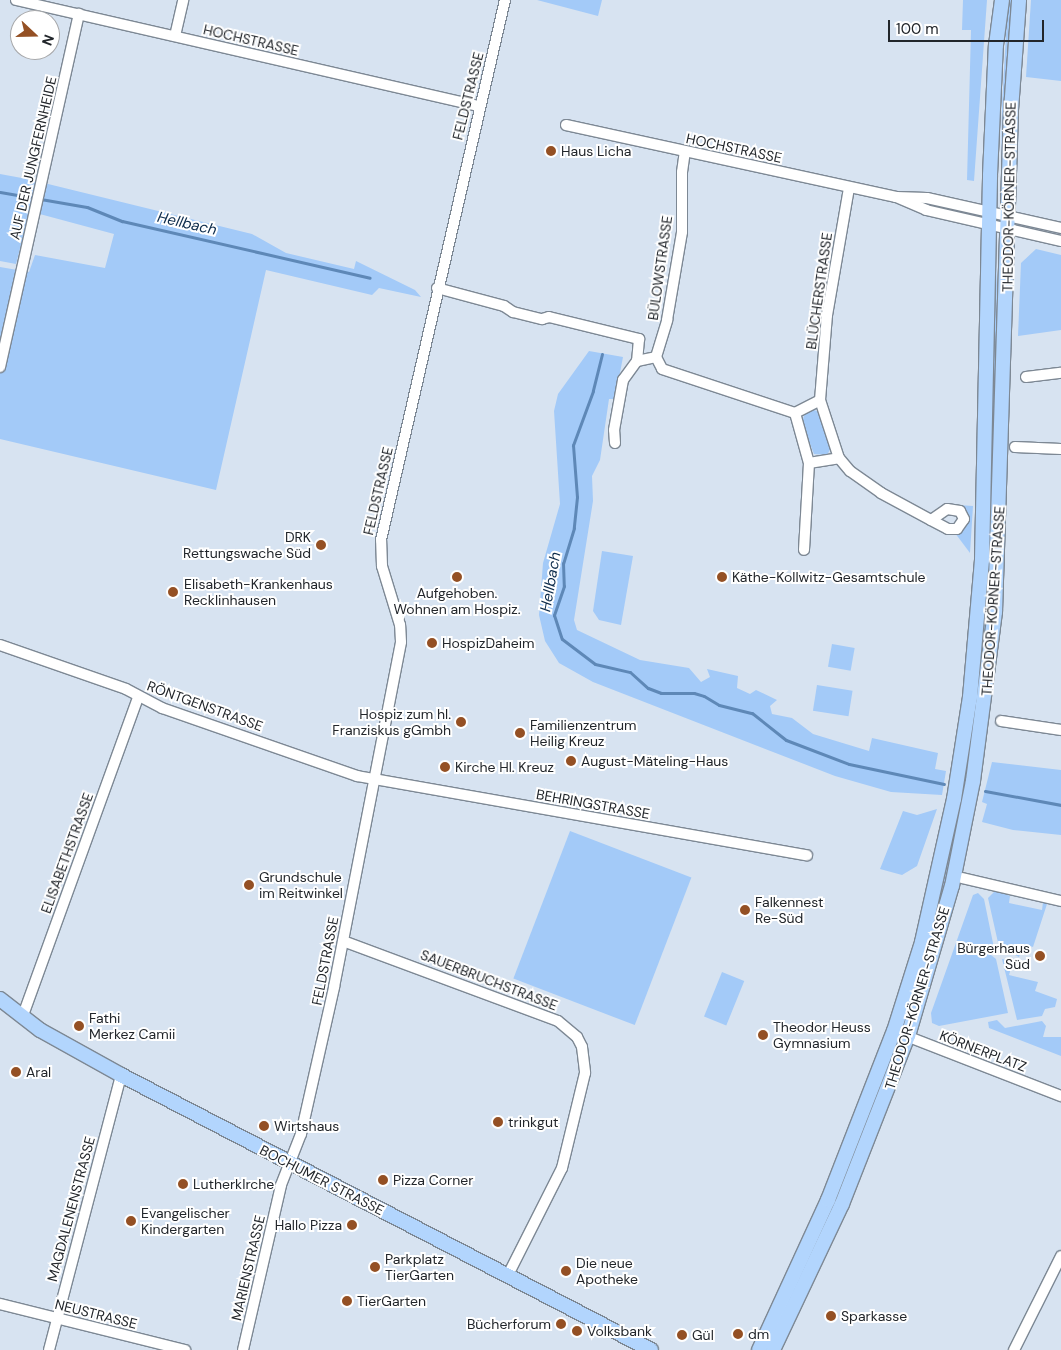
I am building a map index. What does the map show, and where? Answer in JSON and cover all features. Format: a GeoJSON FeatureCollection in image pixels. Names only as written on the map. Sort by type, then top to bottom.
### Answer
{"type":"FeatureCollection","features":[{"type":"Feature","properties":{"kind":"main road","name":"THEODOR-KÖRNER-STRASSE"},"geometry":{"type":"LineString","coordinates":[[759,1350],[837,1178],[894,1031],[922,942],[948,835],[970,697],[983,532],[989,211],[996,45],[1002,0]]}},
{"type":"Feature","properties":{"kind":"main road","name":"THEODOR-KÖRNER-STRASSE"},"geometry":{"type":"LineString","coordinates":[[773,1350],[851,1183],[908,1036],[952,886],[985,703],[998,546],[1011,110],[1019,0]]}},
{"type":"Feature","properties":{"kind":"main road","name":"BOCHUMER STRASSE"},"geometry":{"type":"LineString","coordinates":[[0,999],[22,1018],[121,1075],[649,1350]]}},
{"type":"Feature","properties":{"kind":"main road"},"geometry":{"type":"LineString","coordinates":[[837,1178],[851,1183]]}},
{"type":"Feature","properties":{"kind":"street","name":"HOCHSTRASSE"},"geometry":{"type":"LineString","coordinates":[[16,0],[480,106]]}},
{"type":"Feature","properties":{"kind":"street"},"geometry":{"type":"LineString","coordinates":[[175,36],[183,0]]}},
{"type":"Feature","properties":{"kind":"street","name":"FELDSTRASSE"},"geometry":{"type":"LineString","coordinates":[[290,1164],[301,1134],[316,1074],[401,642],[400,625],[380,548],[437,288],[505,0]]}},
{"type":"Feature","properties":{"kind":"street","name":"AUF DER JUNGFERNHEIDE"},"geometry":{"type":"LineString","coordinates":[[0,367],[34,208],[80,14]]}},
{"type":"Feature","properties":{"kind":"street","name":"HOCHSTRASSE"},"geometry":{"type":"LineString","coordinates":[[566,126],[849,188],[896,197],[928,198],[1009,214],[1061,228]]}},
{"type":"Feature","properties":{"kind":"street","name":"BÜLOWSTRASSE"},"geometry":{"type":"LineString","coordinates":[[656,357],[667,320],[682,232],[682,172],[685,151]]}},
{"type":"Feature","properties":{"kind":"street","name":"BLÜCHERSTRASSE"},"geometry":{"type":"LineString","coordinates":[[839,458],[820,400],[826,315],[849,188]]}},
{"type":"Feature","properties":{"kind":"street","name":"HOCHSTRASSE"},"geometry":{"type":"LineString","coordinates":[[896,197],[926,210],[989,227],[1061,241]]}},
{"type":"Feature","properties":{"kind":"street"},"geometry":{"type":"LineString","coordinates":[[437,288],[504,306],[520,314],[542,319],[549,317],[639,339],[637,361],[623,380],[614,430],[615,443]]}},
{"type":"Feature","properties":{"kind":"street"},"geometry":{"type":"LineString","coordinates":[[637,361],[656,357],[662,368],[795,413],[820,400]]}},
{"type":"Feature","properties":{"kind":"street"},"geometry":{"type":"LineString","coordinates":[[1026,377],[1061,373]]}},
{"type":"Feature","properties":{"kind":"street"},"geometry":{"type":"LineString","coordinates":[[795,413],[809,463],[804,550]]}},
{"type":"Feature","properties":{"kind":"street"},"geometry":{"type":"LineString","coordinates":[[1016,447],[1061,449]]}},
{"type":"Feature","properties":{"kind":"street"},"geometry":{"type":"LineString","coordinates":[[809,463],[839,458],[881,493],[931,520]]}},
{"type":"Feature","properties":{"kind":"street","name":"RÖNTGENSTRASSE"},"geometry":{"type":"LineString","coordinates":[[0,645],[126,689],[138,697],[374,780]]}},
{"type":"Feature","properties":{"kind":"street","name":"ELISABETHSTRASSE"},"geometry":{"type":"LineString","coordinates":[[22,1018],[138,697]]}},
{"type":"Feature","properties":{"kind":"street"},"geometry":{"type":"LineString","coordinates":[[1001,721],[1061,730]]}},
{"type":"Feature","properties":{"kind":"street","name":"BEHRINGSTRASSE"},"geometry":{"type":"LineString","coordinates":[[374,780],[807,855]]}},
{"type":"Feature","properties":{"kind":"street"},"geometry":{"type":"LineString","coordinates":[[962,878],[1061,901]]}},
{"type":"Feature","properties":{"kind":"street","name":"SAUERBRUCHSTRASSE"},"geometry":{"type":"LineString","coordinates":[[343,941],[558,1021],[577,1037],[582,1047],[585,1073],[562,1168],[507,1277]]}},
{"type":"Feature","properties":{"kind":"street","name":"KÖRNERPLATZ"},"geometry":{"type":"LineString","coordinates":[[894,1031],[1061,1096]]}},
{"type":"Feature","properties":{"kind":"street","name":"MAGDALENENSTRASSE"},"geometry":{"type":"LineString","coordinates":[[48,1350],[121,1075]]}},
{"type":"Feature","properties":{"kind":"street","name":"MARIENSTRASSE"},"geometry":{"type":"LineString","coordinates":[[243,1350],[281,1185],[290,1164]]}},
{"type":"Feature","properties":{"kind":"street"},"geometry":{"type":"LineString","coordinates":[[1014,1350],[1061,1256]]}},
{"type":"Feature","properties":{"kind":"street","name":"NEUSTRASSE"},"geometry":{"type":"LineString","coordinates":[[0,1304],[185,1350]]}},
{"type":"Feature","properties":{"kind":"shaded area"},"geometry":{"type":"Polygon","coordinates":[[[537,0],[602,0],[598,16],[537,0]]]}},
{"type":"Feature","properties":{"kind":"shaded area"},"geometry":{"type":"Polygon","coordinates":[[[963,0],[987,0],[974,181],[967,180],[971,30],[962,30],[963,0]]]}},
{"type":"Feature","properties":{"kind":"shaded area"},"geometry":{"type":"Polygon","coordinates":[[[1008,0],[1013,0],[1003,179],[1001,179],[1002,105],[1008,0]]]}},
{"type":"Feature","properties":{"kind":"shaded area"},"geometry":{"type":"Polygon","coordinates":[[[1031,0],[1061,0],[1061,81],[1026,77],[1031,0]]]}},
{"type":"Feature","properties":{"kind":"shaded area"},"geometry":{"type":"Polygon","coordinates":[[[0,174],[38,181],[16,264],[0,261],[0,174]]]}},
{"type":"Feature","properties":{"kind":"shaded area"},"geometry":{"type":"Polygon","coordinates":[[[44,183],[252,234],[286,253],[354,269],[356,261],[415,290],[421,297],[379,288],[372,295],[266,270],[216,490],[0,439],[0,267],[29,272],[35,255],[105,268],[114,234],[36,213],[44,183]]]}},
{"type":"Feature","properties":{"kind":"shaded area"},"geometry":{"type":"Polygon","coordinates":[[[1036,249],[1061,255],[1061,330],[1018,336],[1021,263],[1036,249]]]}},
{"type":"Feature","properties":{"kind":"shaded area"},"geometry":{"type":"Polygon","coordinates":[[[997,257],[996,446],[990,584],[979,718],[949,874],[908,1018],[904,1016],[975,708],[985,598],[997,257]]]}},
{"type":"Feature","properties":{"kind":"shaded area"},"geometry":{"type":"Polygon","coordinates":[[[589,351],[623,357],[615,399],[609,399],[600,460],[592,476],[593,501],[574,620],[577,630],[640,660],[689,668],[701,682],[710,677],[707,669],[738,676],[737,688],[750,694],[756,690],[777,700],[770,706],[772,714],[792,718],[813,734],[869,751],[872,738],[938,753],[935,769],[946,771],[942,795],[891,792],[835,776],[593,682],[559,663],[545,641],[539,615],[543,563],[560,504],[554,411],[558,394],[589,351]]]}},
{"type":"Feature","properties":{"kind":"shaded area"},"geometry":{"type":"Polygon","coordinates":[[[812,409],[819,412],[831,448],[827,455],[814,454],[802,423],[805,412],[812,409]]]}},
{"type":"Feature","properties":{"kind":"shaded area"},"geometry":{"type":"Polygon","coordinates":[[[958,505],[973,506],[970,553],[955,533],[964,528],[968,520],[958,505]]]}},
{"type":"Feature","properties":{"kind":"shaded area"},"geometry":{"type":"Polygon","coordinates":[[[602,551],[633,556],[621,625],[599,620],[593,611],[602,551]]]}},
{"type":"Feature","properties":{"kind":"shaded area"},"geometry":{"type":"Polygon","coordinates":[[[832,644],[855,648],[851,671],[828,667],[832,644]]]}},
{"type":"Feature","properties":{"kind":"shaded area"},"geometry":{"type":"Polygon","coordinates":[[[817,685],[853,691],[848,716],[813,711],[817,685]]]}},
{"type":"Feature","properties":{"kind":"shaded area"},"geometry":{"type":"Polygon","coordinates":[[[992,762],[1061,770],[1061,835],[1013,830],[982,822],[987,804],[982,802],[992,762]]]}},
{"type":"Feature","properties":{"kind":"shaded area"},"geometry":{"type":"Polygon","coordinates":[[[937,809],[917,866],[902,875],[880,869],[903,811],[917,815],[937,809]]]}},
{"type":"Feature","properties":{"kind":"shaded area"},"geometry":{"type":"Polygon","coordinates":[[[570,831],[691,878],[635,1025],[513,979],[570,831]]]}},
{"type":"Feature","properties":{"kind":"shaded area"},"geometry":{"type":"Polygon","coordinates":[[[996,890],[1010,896],[1009,903],[1042,910],[1043,902],[1047,904],[1033,947],[1024,944],[1019,957],[999,947],[988,898],[996,890]]]}},
{"type":"Feature","properties":{"kind":"shaded area"},"geometry":{"type":"Polygon","coordinates":[[[978,893],[984,899],[994,948],[991,955],[996,959],[1008,1013],[939,1026],[932,1023],[931,1013],[973,895],[978,893]]]}},
{"type":"Feature","properties":{"kind":"shaded area"},"geometry":{"type":"Polygon","coordinates":[[[1002,959],[1013,961],[1009,975],[1038,982],[1035,991],[1057,999],[1055,1007],[1045,1009],[1042,1016],[1017,1020],[1002,959]]]}},
{"type":"Feature","properties":{"kind":"shaded area"},"geometry":{"type":"Polygon","coordinates":[[[722,972],[744,981],[726,1025],[704,1017],[722,972]]]}},
{"type":"Feature","properties":{"kind":"shaded area"},"geometry":{"type":"Polygon","coordinates":[[[997,1020],[1005,1028],[1042,1021],[1046,1026],[1043,1037],[1061,1037],[1061,1056],[989,1028],[988,1022],[997,1020]]]}},
{"type":"Feature","properties":{"kind":"waterway","name":"Hellbach"},"geometry":{"type":"LineString","coordinates":[[0,192],[87,207],[122,221],[370,278]]}},
{"type":"Feature","properties":{"kind":"waterway","name":"Hellbach"},"geometry":{"type":"LineString","coordinates":[[602,354],[593,391],[573,445],[577,497],[574,528],[563,563],[564,586],[554,615],[562,639],[595,664],[630,672],[648,688],[661,693],[694,693],[704,696],[719,705],[752,713],[786,740],[849,764],[944,784]]}},
{"type":"Feature","properties":{"kind":"waterway","name":"Hellbach"},"geometry":{"type":"LineString","coordinates":[[985,791],[1061,805]]}},
{"type":"Feature","properties":{"kind":"place","name":"Haus Licha"},"geometry":{"type":"Point","coordinates":[551,151]}},
{"type":"Feature","properties":{"kind":"place","name":"DRK Rettungswache Süd"},"geometry":{"type":"Point","coordinates":[321,545]}},
{"type":"Feature","properties":{"kind":"place","name":"Aufgehoben. Wohnen am Hospiz."},"geometry":{"type":"Point","coordinates":[457,577]}},
{"type":"Feature","properties":{"kind":"place","name":"Käthe-Kollwitz-Gesamtschule"},"geometry":{"type":"Point","coordinates":[722,577]}},
{"type":"Feature","properties":{"kind":"place","name":"Elisabeth-Krankenhaus Recklinhausen"},"geometry":{"type":"Point","coordinates":[173,592]}},
{"type":"Feature","properties":{"kind":"place","name":"HospizDaheim"},"geometry":{"type":"Point","coordinates":[432,643]}},
{"type":"Feature","properties":{"kind":"place","name":"Hospiz zum hl. Franziskus gGmbh"},"geometry":{"type":"Point","coordinates":[461,722]}},
{"type":"Feature","properties":{"kind":"place","name":"Familienzentrum Heilig Kreuz"},"geometry":{"type":"Point","coordinates":[520,733]}},
{"type":"Feature","properties":{"kind":"place","name":"August-Mäteling-Haus"},"geometry":{"type":"Point","coordinates":[571,761]}},
{"type":"Feature","properties":{"kind":"place","name":"Kirche Hl. Kreuz"},"geometry":{"type":"Point","coordinates":[445,767]}},
{"type":"Feature","properties":{"kind":"place","name":"Grundschule im Reitwinkel"},"geometry":{"type":"Point","coordinates":[249,885]}},
{"type":"Feature","properties":{"kind":"place","name":"Falkennest Re-Süd"},"geometry":{"type":"Point","coordinates":[745,910]}},
{"type":"Feature","properties":{"kind":"place","name":"Bürgerhaus Süd"},"geometry":{"type":"Point","coordinates":[1040,956]}},
{"type":"Feature","properties":{"kind":"place","name":"Fathi Merkez Camii"},"geometry":{"type":"Point","coordinates":[79,1026]}},
{"type":"Feature","properties":{"kind":"place","name":"Theodor Heuss Gymnasium"},"geometry":{"type":"Point","coordinates":[763,1035]}},
{"type":"Feature","properties":{"kind":"place","name":"Aral"},"geometry":{"type":"Point","coordinates":[16,1072]}},
{"type":"Feature","properties":{"kind":"place","name":"trinkgut"},"geometry":{"type":"Point","coordinates":[498,1122]}},
{"type":"Feature","properties":{"kind":"place","name":"Wirtshaus"},"geometry":{"type":"Point","coordinates":[264,1126]}},
{"type":"Feature","properties":{"kind":"place","name":"Pizza Corner"},"geometry":{"type":"Point","coordinates":[383,1180]}},
{"type":"Feature","properties":{"kind":"place","name":"LutherkIrche"},"geometry":{"type":"Point","coordinates":[183,1184]}},
{"type":"Feature","properties":{"kind":"place","name":"Evangelischer Kindergarten"},"geometry":{"type":"Point","coordinates":[131,1221]}},
{"type":"Feature","properties":{"kind":"place","name":"Hallo Pizza"},"geometry":{"type":"Point","coordinates":[352,1225]}},
{"type":"Feature","properties":{"kind":"place","name":"Parkplatz TierGarten"},"geometry":{"type":"Point","coordinates":[375,1267]}},
{"type":"Feature","properties":{"kind":"place","name":"Die neue Apotheke"},"geometry":{"type":"Point","coordinates":[566,1271]}},
{"type":"Feature","properties":{"kind":"place","name":"TierGarten"},"geometry":{"type":"Point","coordinates":[347,1301]}},
{"type":"Feature","properties":{"kind":"place","name":"Sparkasse"},"geometry":{"type":"Point","coordinates":[831,1316]}},
{"type":"Feature","properties":{"kind":"place","name":"Bücherforum"},"geometry":{"type":"Point","coordinates":[561,1324]}},
{"type":"Feature","properties":{"kind":"place","name":"Volksbank"},"geometry":{"type":"Point","coordinates":[577,1331]}},
{"type":"Feature","properties":{"kind":"place","name":"dm"},"geometry":{"type":"Point","coordinates":[738,1334]}},
{"type":"Feature","properties":{"kind":"place","name":"Gül"},"geometry":{"type":"Point","coordinates":[682,1335]}}]}
